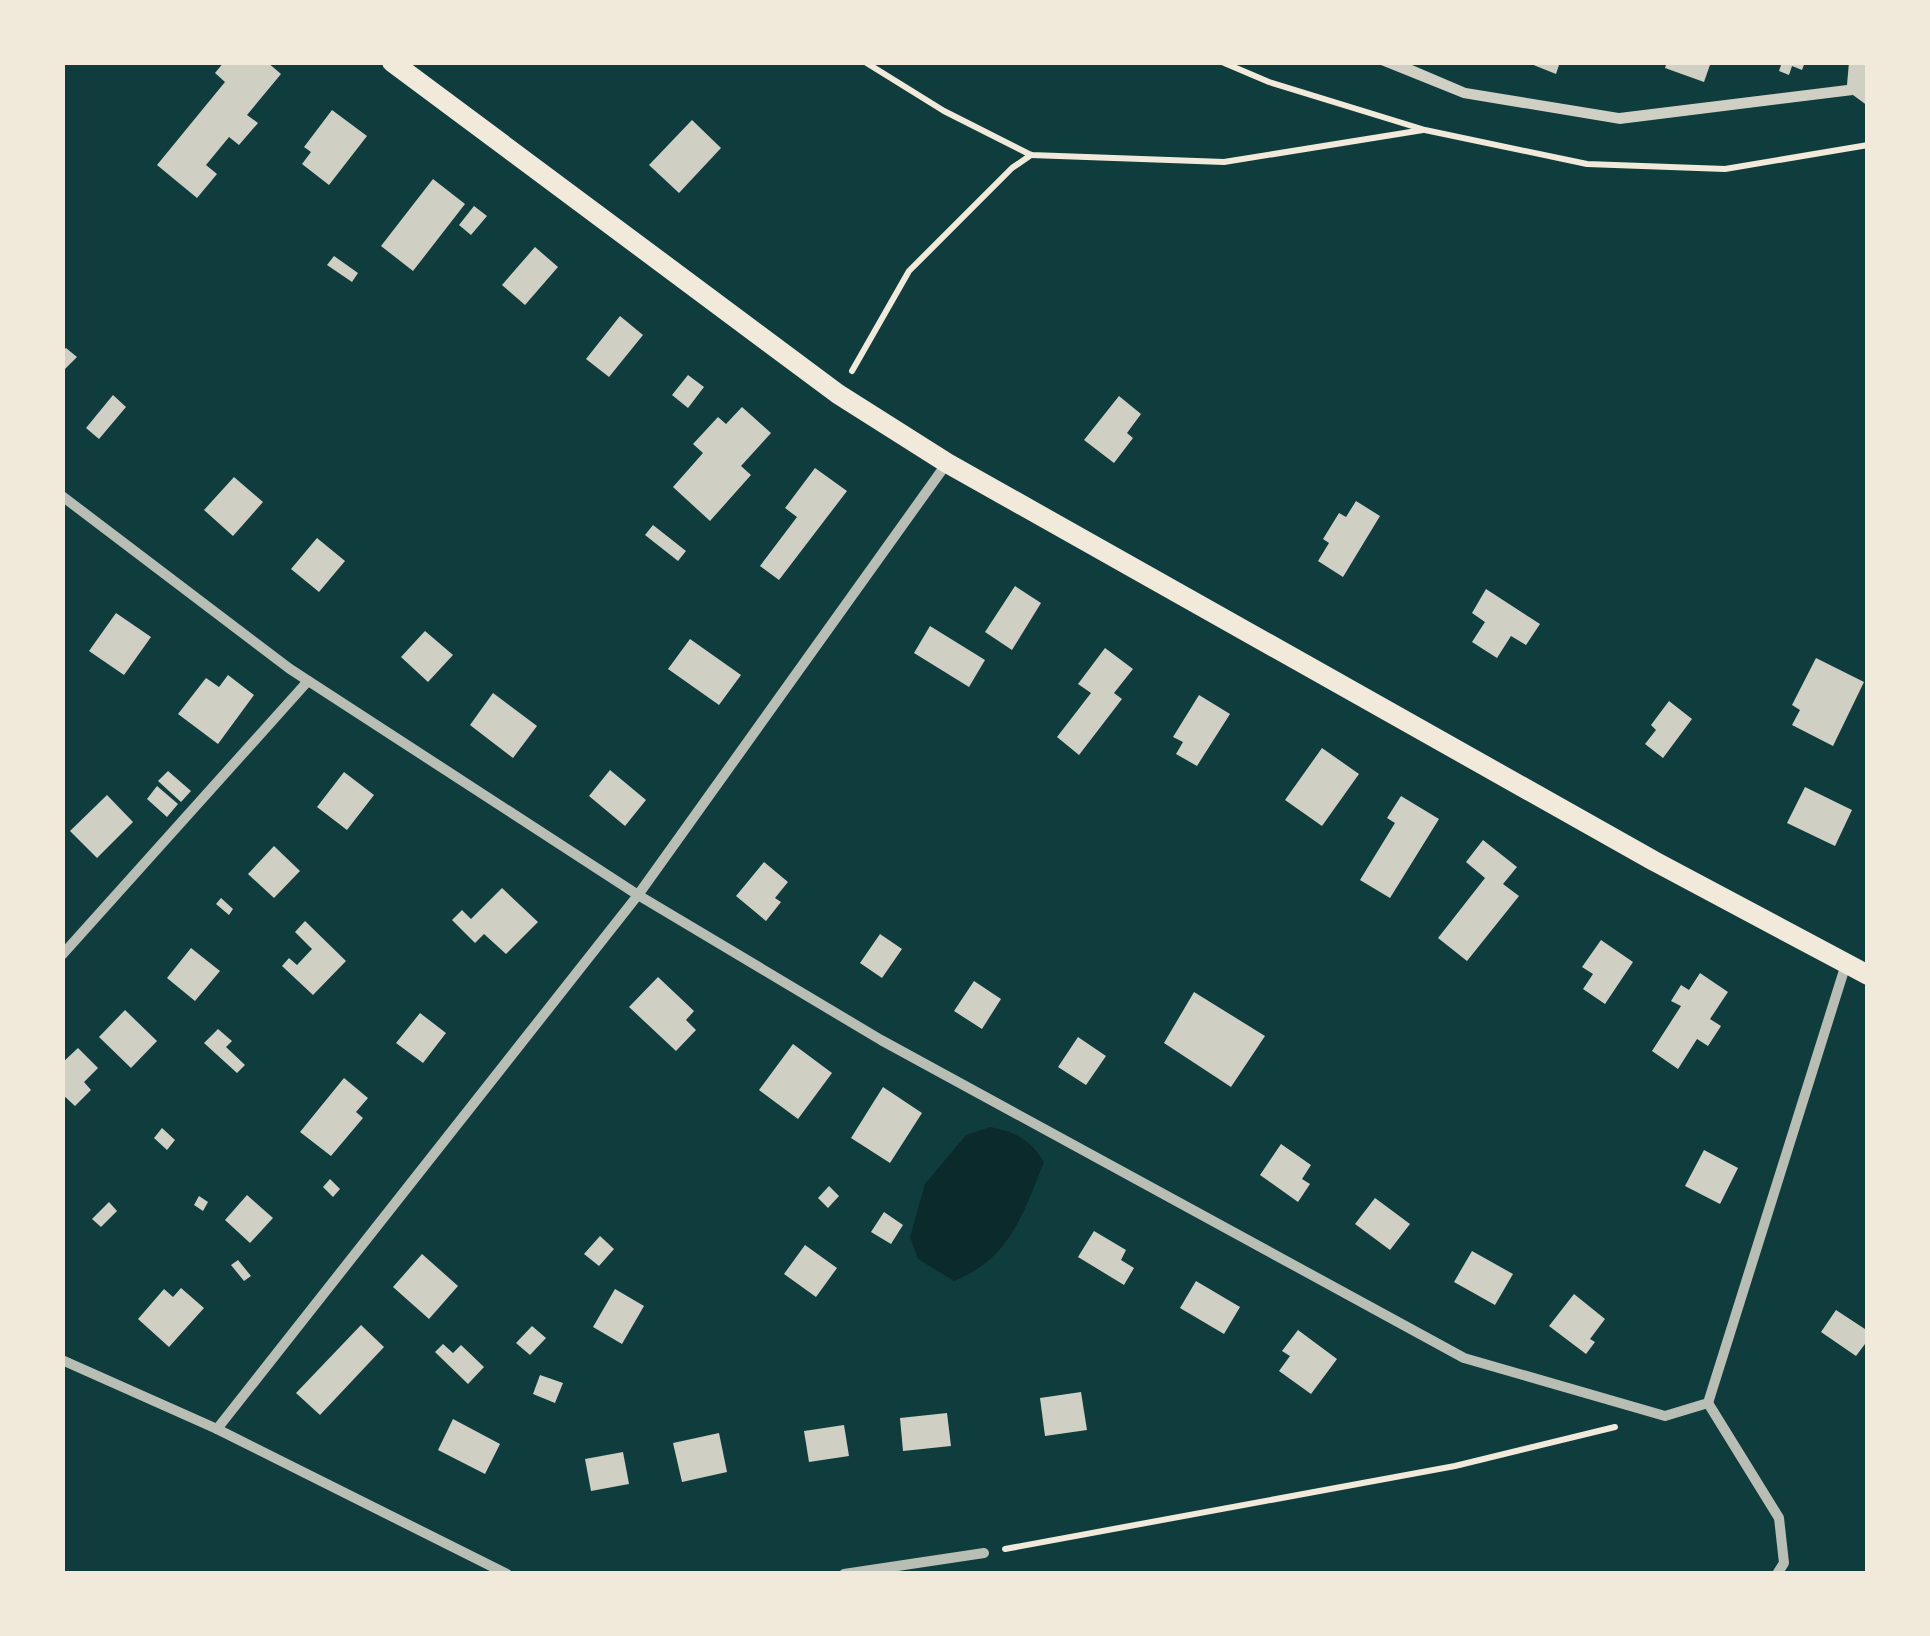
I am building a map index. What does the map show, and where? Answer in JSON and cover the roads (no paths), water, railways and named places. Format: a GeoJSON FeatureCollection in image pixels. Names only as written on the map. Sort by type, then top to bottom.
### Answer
{"type":"FeatureCollection","features":[{"type":"Feature","properties":{"kind":"main road"},"geometry":{"type":"LineString","coordinates":[[392,62],[838,394],[947,463],[1654,860],[1868,975]]}},
{"type":"Feature","properties":{"kind":"street"},"geometry":{"type":"LineString","coordinates":[[217,1429],[638,895],[947,463]]}},
{"type":"Feature","properties":{"kind":"street"},"geometry":{"type":"LineString","coordinates":[[62,496],[308,681],[638,895],[880,1040],[1464,1358],[1666,1416],[1708,1403]]}},
{"type":"Feature","properties":{"kind":"street"},"geometry":{"type":"LineString","coordinates":[[62,955],[308,681]]}},
{"type":"Feature","properties":{"kind":"street"},"geometry":{"type":"LineString","coordinates":[[1777,1574],[1784,1563],[1779,1518],[1708,1403],[1846,964]]}},
{"type":"Feature","properties":{"kind":"street"},"geometry":{"type":"LineString","coordinates":[[62,1360],[217,1429],[507,1574]]}},
{"type":"Feature","properties":{"kind":"street"},"geometry":{"type":"LineString","coordinates":[[844,1574],[984,1553]]}},
{"type":"Feature","properties":{"kind":"water"},"geometry":{"type":"Polygon","coordinates":[[[990,1127],[1021,1138],[1044,1162],[1021,1217],[1002,1247],[973,1272],[954,1281],[918,1259],[910,1237],[925,1184],[966,1135],[990,1127]]]}}]}
